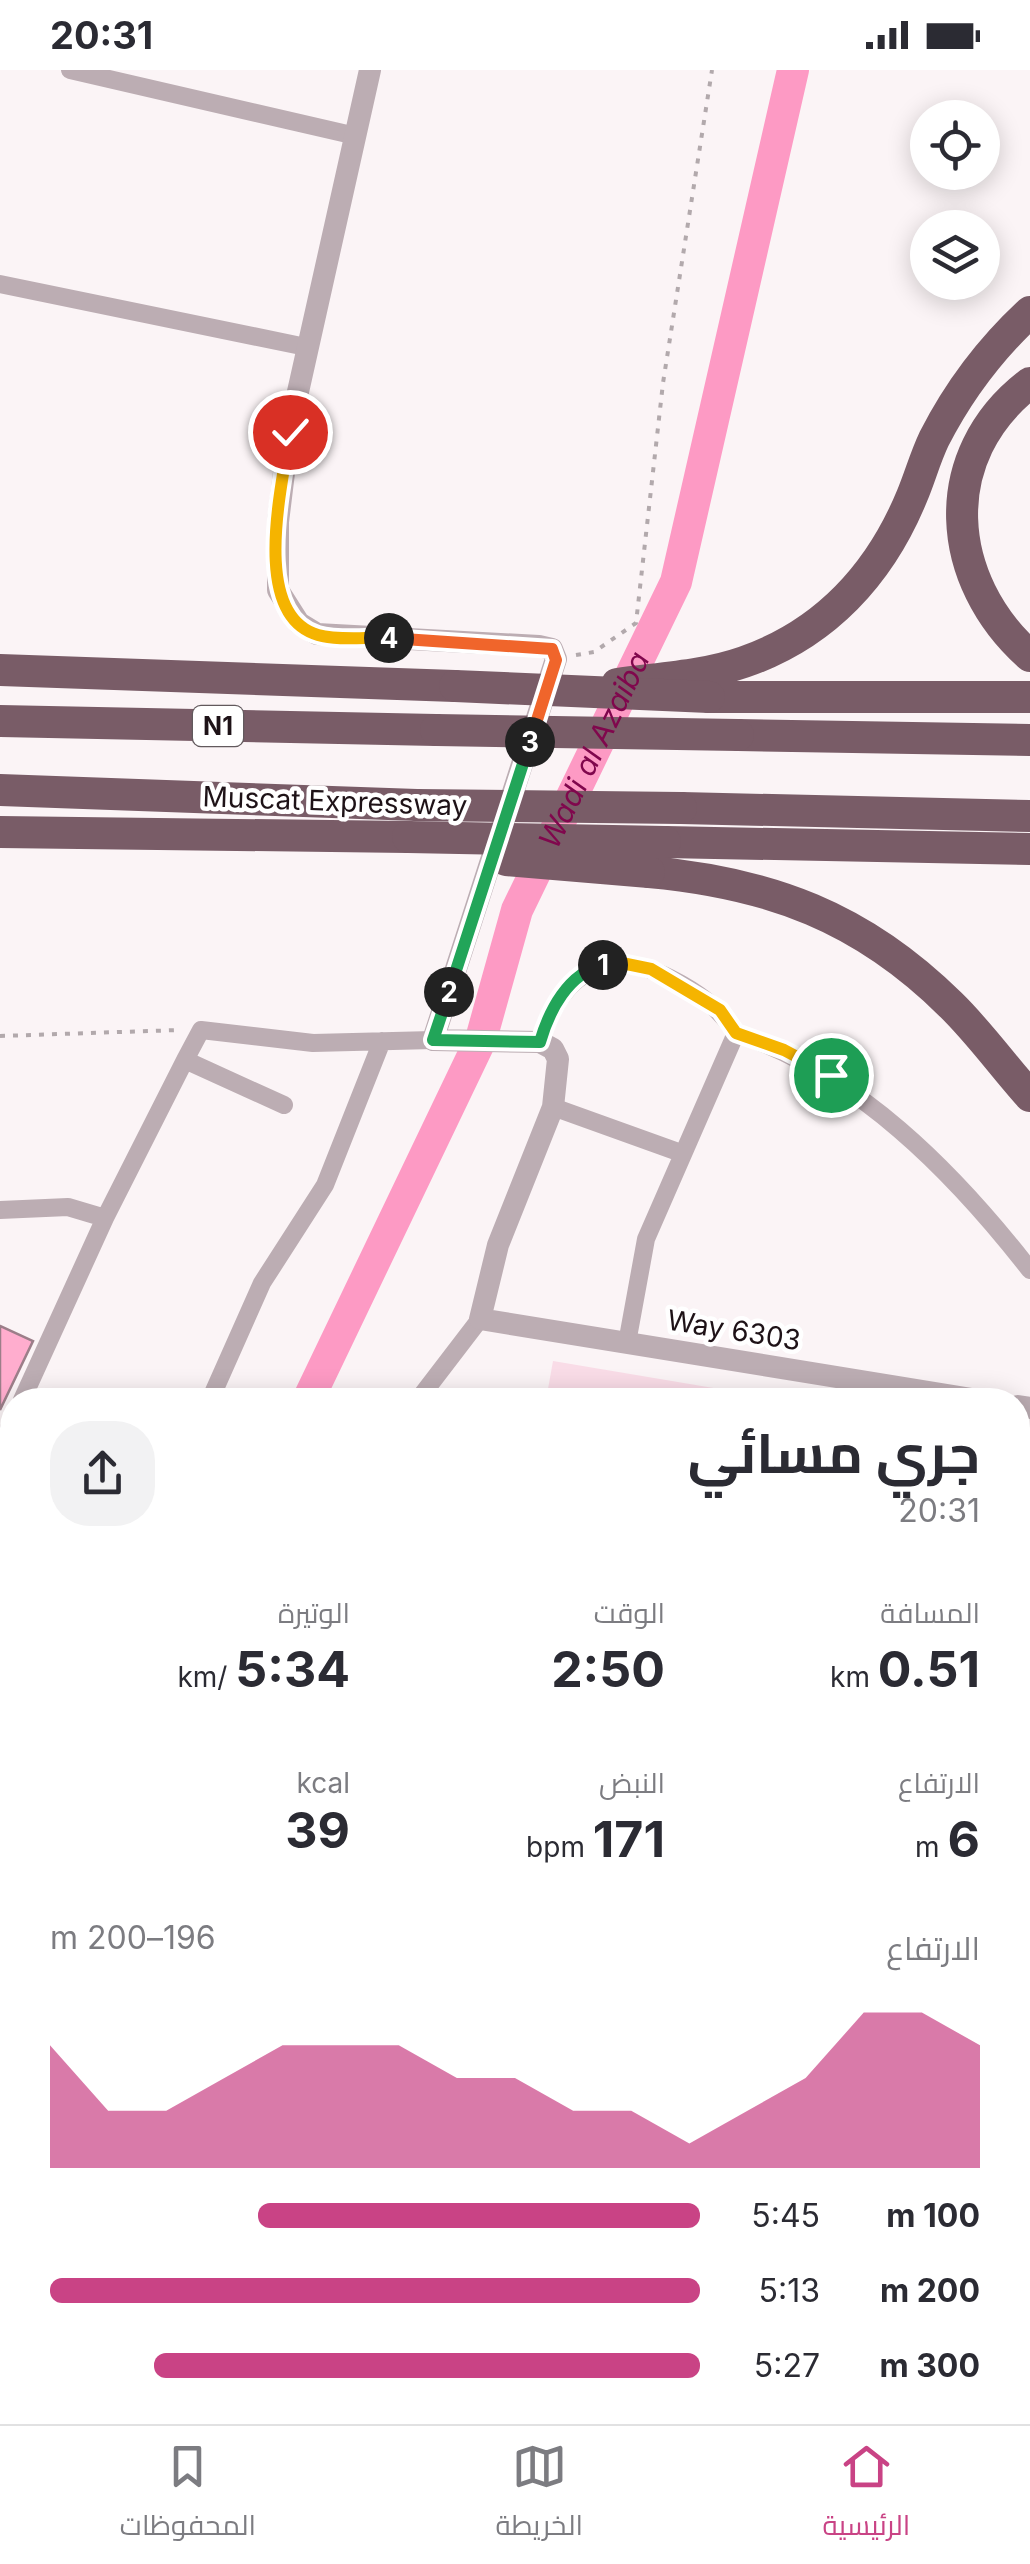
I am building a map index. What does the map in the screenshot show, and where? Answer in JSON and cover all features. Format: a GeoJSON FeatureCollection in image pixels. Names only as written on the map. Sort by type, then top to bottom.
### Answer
{"type":"FeatureCollection","features":[{"type":"Feature","properties":{"kind":"highway"},"geometry":{"type":"LineString","coordinates":[[710,684],[789,643],[829,616],[860,585],[888,546],[934,440],[970,377],[1030,312]]}},
{"type":"Feature","properties":{"kind":"highway"},"geometry":{"type":"LineString","coordinates":[[1030,383],[981,440],[966,482],[961,520],[966,559],[980,596],[991,617],[1030,656]]}},
{"type":"Feature","properties":{"kind":"highway"},"geometry":{"type":"LineString","coordinates":[[0,670],[455,686],[561,675],[1030,697]]}},
{"type":"Feature","properties":{"kind":"highway","name":"N1"},"geometry":{"type":"LineString","coordinates":[[0,721],[1030,740]]}},
{"type":"Feature","properties":{"kind":"highway","name":"Muscat Expressway"},"geometry":{"type":"LineString","coordinates":[[0,790],[417,804],[1030,816]]}},
{"type":"Feature","properties":{"kind":"highway"},"geometry":{"type":"LineString","coordinates":[[0,832],[228,837],[657,857],[1030,849]]}},
{"type":"Feature","properties":{"kind":"highway"},"geometry":{"type":"LineString","coordinates":[[657,857],[792,899],[844,924],[900,961],[951,1004],[1030,1096]]}},
{"type":"Feature","properties":{"kind":"street"},"geometry":{"type":"LineString","coordinates":[[70,70],[356,136]]}},
{"type":"Feature","properties":{"kind":"street"},"geometry":{"type":"LineString","coordinates":[[370,70],[306,347],[278,522],[275,570],[285,607],[298,623],[317,634],[552,649],[561,675],[433,1040]]}},
{"type":"Feature","properties":{"kind":"street"},"geometry":{"type":"LineString","coordinates":[[0,284],[306,347]]}},
{"type":"Feature","properties":{"kind":"street"},"geometry":{"type":"LineString","coordinates":[[540,1042],[548,1016],[565,990],[591,968],[617,962],[651,969],[720,1010],[736,1033],[784,1050],[831,1075],[929,1156],[1030,1270]]}},
{"type":"Feature","properties":{"kind":"street"},"geometry":{"type":"LineString","coordinates":[[27,1388],[105,1218],[201,1030],[313,1043],[540,1042],[553,1049],[558,1059],[553,1107],[498,1245],[480,1319],[427,1388]]}},
{"type":"Feature","properties":{"kind":"street"},"geometry":{"type":"LineString","coordinates":[[627,1344],[646,1239],[680,1153],[736,1033]]}},
{"type":"Feature","properties":{"kind":"street"},"geometry":{"type":"LineString","coordinates":[[215,1388],[262,1282],[324,1186],[382,1041]]}},
{"type":"Feature","properties":{"kind":"street"},"geometry":{"type":"LineString","coordinates":[[186,1060],[284,1105]]}},
{"type":"Feature","properties":{"kind":"street"},"geometry":{"type":"LineString","coordinates":[[553,1107],[680,1153]]}},
{"type":"Feature","properties":{"kind":"street"},"geometry":{"type":"LineString","coordinates":[[0,1210],[68,1207],[105,1218]]}},
{"type":"Feature","properties":{"kind":"street","name":"Way 6303"},"geometry":{"type":"LineString","coordinates":[[480,1319],[903,1388]]}},
{"type":"Feature","properties":{"kind":"path"},"geometry":{"type":"LineString","coordinates":[[561,675],[636,623],[662,384],[712,70]]}},
{"type":"Feature","properties":{"kind":"path"},"geometry":{"type":"LineString","coordinates":[[0,1036],[201,1030]]}},
{"type":"Feature","properties":{"kind":"shaded area"},"geometry":{"type":"Polygon","coordinates":[[[553,1361],[714,1388],[548,1388],[553,1361]]]}},
{"type":"Feature","properties":{"kind":"building"},"geometry":{"type":"Polygon","coordinates":[[[0,1326],[33,1341],[11,1388],[0,1388],[0,1326]]]}},
{"type":"Feature","properties":{"kind":"waterway","name":"Wadi al Azaiba"},"geometry":{"type":"LineString","coordinates":[[314,1388],[481,1039],[517,910],[676,582],[793,70]]}},
{"type":"Feature","properties":{"kind":"route"},"geometry":{"type":"LineString","coordinates":[[290,432],[275,570],[285,607],[298,623],[317,634],[539,646],[552,649],[556,660],[433,1040],[540,1042],[548,1016],[565,990],[591,968],[617,962],[651,969],[685,986],[720,1010],[736,1033],[784,1050],[831,1075]]}}]}
